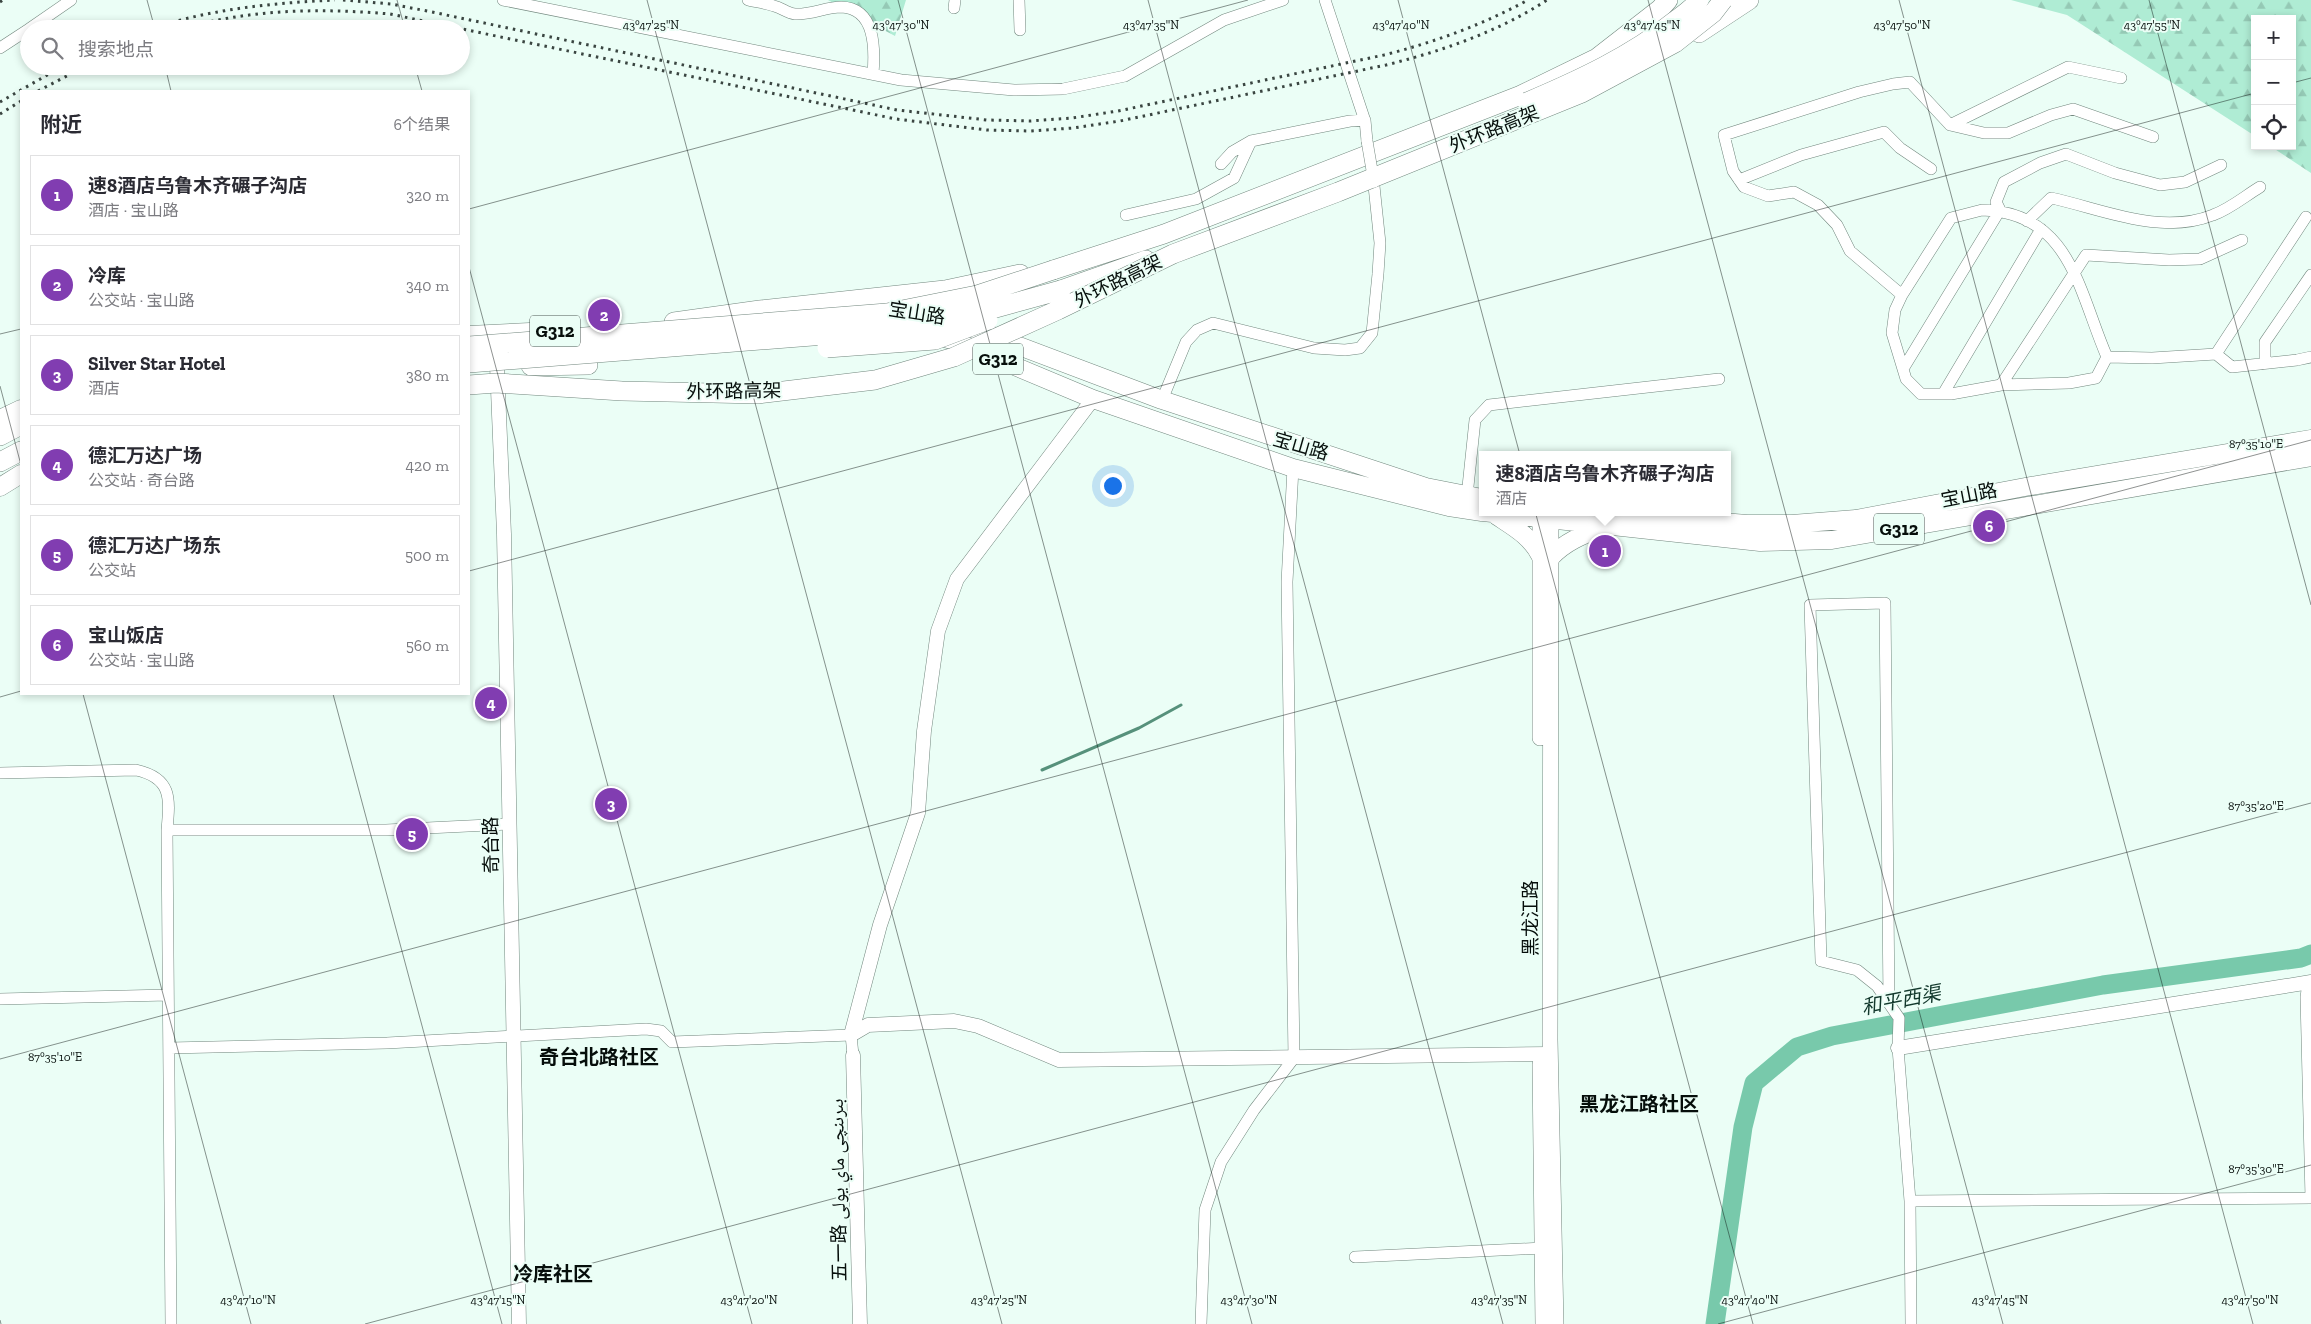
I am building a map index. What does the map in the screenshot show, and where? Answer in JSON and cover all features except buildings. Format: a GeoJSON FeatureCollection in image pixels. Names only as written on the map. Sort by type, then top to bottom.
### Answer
{"type":"FeatureCollection","features":[{"type":"Feature","properties":{"kind":"highway"},"geometry":{"type":"LineString","coordinates":[[470,346],[887,313],[977,295],[1164,234],[1521,95],[1597,58],[1660,9],[1668,0]]}},
{"type":"Feature","properties":{"kind":"highway","name":"外环路高架"},"geometry":{"type":"LineString","coordinates":[[470,376],[486,374],[611,384],[748,388],[864,373],[943,350],[1048,304],[1162,247],[1327,185],[1573,82],[1621,58],[1665,29],[1699,0]]}},
{"type":"Feature","properties":{"kind":"highway","name":"外环路高架"},"geometry":{"type":"LineString","coordinates":[[470,385],[496,383],[622,391],[758,394],[875,380],[954,357],[1058,310],[1173,254],[1338,192],[1582,93],[1675,43],[1713,13],[1723,0]]}},
{"type":"Feature","properties":{"kind":"highway"},"geometry":{"type":"LineString","coordinates":[[497,366],[588,366],[935,340],[1060,290],[1169,251],[1606,78],[1674,47],[1750,0]]}},
{"type":"Feature","properties":{"kind":"highway"},"geometry":{"type":"LineString","coordinates":[[642,326],[760,310],[945,290],[1075,262]]}},
{"type":"Feature","properties":{"kind":"highway"},"geometry":{"type":"LineString","coordinates":[[470,363],[889,330],[982,312],[1060,290]]}},
{"type":"Feature","properties":{"kind":"highway"},"geometry":{"type":"LineString","coordinates":[[0,436],[20,426]]}},
{"type":"Feature","properties":{"kind":"highway"},"geometry":{"type":"LineString","coordinates":[[0,461],[20,450]]}},
{"type":"Feature","properties":{"kind":"highway"},"geometry":{"type":"LineString","coordinates":[[0,473],[20,463]]}},
{"type":"Feature","properties":{"kind":"main road","name":"宝山路"},"geometry":{"type":"LineString","coordinates":[[470,335],[642,326],[835,310],[931,313],[1162,400],[1393,477],[1426,487],[1475,497]]}},
{"type":"Feature","properties":{"kind":"main road","name":"宝山路"},"geometry":{"type":"LineString","coordinates":[[470,370],[631,345],[839,325],[928,333],[957,342],[1093,399],[1293,468],[1449,507],[1479,512]]}},
{"type":"Feature","properties":{"kind":"main road"},"geometry":{"type":"LineString","coordinates":[[0,420],[20,410]]}},
{"type":"Feature","properties":{"kind":"main road","name":"宝山路"},"geometry":{"type":"LineString","coordinates":[[1546,516],[1747,524],[1792,524],[1856,519],[2025,487],[2311,440]]}},
{"type":"Feature","properties":{"kind":"main road","name":"宝山路"},"geometry":{"type":"LineString","coordinates":[[1602,519],[1760,542],[1832,540],[2311,457]]}},
{"type":"Feature","properties":{"kind":"main road"},"geometry":{"type":"LineString","coordinates":[[0,486],[20,475]]}},
{"type":"Feature","properties":{"kind":"main road"},"geometry":{"type":"LineString","coordinates":[[1492,516],[1526,535],[1546,556],[1575,539],[1602,519]]}},
{"type":"Feature","properties":{"kind":"main road","name":"黑龙江路"},"geometry":{"type":"LineString","coordinates":[[1543,1324],[1546,516]]}},
{"type":"Feature","properties":{"kind":"main road","name":"黑龙江路"},"geometry":{"type":"LineString","coordinates":[[1545,1053],[1556,1324]]}},
{"type":"Feature","properties":{"kind":"street"},"geometry":{"type":"LineString","coordinates":[[42,20],[71,0]]}},
{"type":"Feature","properties":{"kind":"street"},"geometry":{"type":"LineString","coordinates":[[503,0],[901,80],[1014,90],[1063,89],[1097,84],[1124,76],[1224,20],[1283,0]]}},
{"type":"Feature","properties":{"kind":"street"},"geometry":{"type":"LineString","coordinates":[[748,0],[774,6],[790,14],[841,8],[853,10],[864,18],[871,30],[875,47],[873,74]]}},
{"type":"Feature","properties":{"kind":"street"},"geometry":{"type":"LineString","coordinates":[[1019,0],[1020,30]]}},
{"type":"Feature","properties":{"kind":"street"},"geometry":{"type":"LineString","coordinates":[[1162,400],[1186,342],[1197,330],[1214,323],[1314,348],[1345,350],[1360,348],[1372,333],[1380,243],[1365,121],[1325,0]]}},
{"type":"Feature","properties":{"kind":"street"},"geometry":{"type":"LineString","coordinates":[[0,48],[20,35]]}},
{"type":"Feature","properties":{"kind":"street"},"geometry":{"type":"LineString","coordinates":[[1950,125],[2068,67],[2121,78]]}},
{"type":"Feature","properties":{"kind":"street"},"geometry":{"type":"LineString","coordinates":[[1902,294],[1850,251],[1837,225],[1818,205],[1794,192],[1768,196],[1744,187],[1733,171],[1724,136],[1810,107],[1893,84],[1910,82],[1950,125],[1984,133],[2008,133],[2051,115],[2073,109],[2153,137]]}},
{"type":"Feature","properties":{"kind":"street"},"geometry":{"type":"LineString","coordinates":[[1222,164],[1232,152],[1251,141],[1350,121],[1365,121]]}},
{"type":"Feature","properties":{"kind":"street"},"geometry":{"type":"LineString","coordinates":[[1739,180],[1802,155],[1884,132],[1900,148],[1932,170]]}},
{"type":"Feature","properties":{"kind":"street"},"geometry":{"type":"LineString","coordinates":[[1126,215],[1196,199],[1234,178],[1251,141]]}},
{"type":"Feature","properties":{"kind":"street"},"geometry":{"type":"LineString","coordinates":[[2000,210],[1996,202],[2004,182],[2040,163],[2066,154],[2115,173],[2160,184],[2185,182],[2220,165]]}},
{"type":"Feature","properties":{"kind":"street"},"geometry":{"type":"LineString","coordinates":[[2028,221],[2051,198],[2121,217],[2180,223],[2214,215],[2260,187]]}},
{"type":"Feature","properties":{"kind":"street"},"geometry":{"type":"LineString","coordinates":[[1982,210],[2000,210],[2028,221],[2052,238],[2074,270],[2107,357],[2096,378],[2069,383],[2002,385],[1943,394],[1921,394],[1906,379],[1892,333],[1895,310],[1902,294],[1951,218],[1982,210]]}},
{"type":"Feature","properties":{"kind":"street"},"geometry":{"type":"LineString","coordinates":[[1903,369],[2000,210]]}},
{"type":"Feature","properties":{"kind":"street"},"geometry":{"type":"LineString","coordinates":[[2216,354],[2306,217]]}},
{"type":"Feature","properties":{"kind":"street"},"geometry":{"type":"LineString","coordinates":[[1943,394],[2041,229]]}},
{"type":"Feature","properties":{"kind":"street"},"geometry":{"type":"LineString","coordinates":[[2002,385],[2074,270],[2086,255],[2169,260],[2200,259],[2242,240]]}},
{"type":"Feature","properties":{"kind":"street"},"geometry":{"type":"LineString","coordinates":[[2265,364],[2265,342],[2311,275]]}},
{"type":"Feature","properties":{"kind":"street"},"geometry":{"type":"LineString","coordinates":[[2107,357],[2152,358],[2216,354],[2232,367],[2311,357]]}},
{"type":"Feature","properties":{"kind":"street","name":"奇台路"},"geometry":{"type":"LineString","coordinates":[[497,366],[504,534],[519,1324]]}},
{"type":"Feature","properties":{"kind":"street"},"geometry":{"type":"LineString","coordinates":[[1475,497],[1475,420],[1489,404],[1719,379]]}},
{"type":"Feature","properties":{"kind":"street"},"geometry":{"type":"LineString","coordinates":[[853,1055],[851,1035],[880,925],[918,813],[924,732],[938,631],[957,579],[1093,399]]}},
{"type":"Feature","properties":{"kind":"street"},"geometry":{"type":"LineString","coordinates":[[1201,1324],[1205,1210],[1207,1202],[1221,1162],[1254,1110],[1294,1058],[1287,582],[1293,468]]}},
{"type":"Feature","properties":{"kind":"street"},"geometry":{"type":"LineString","coordinates":[[1889,1002],[1885,603],[1810,605],[1821,961],[1857,970],[1877,986],[1899,1018],[1898,1047],[1910,1201],[1911,1324]]}},
{"type":"Feature","properties":{"kind":"street"},"geometry":{"type":"LineString","coordinates":[[0,773],[136,770],[152,774],[163,784],[169,804],[167,830],[171,1324]]}},
{"type":"Feature","properties":{"kind":"street"},"geometry":{"type":"LineString","coordinates":[[167,830],[386,830],[509,824]]}},
{"type":"Feature","properties":{"kind":"street"},"geometry":{"type":"LineString","coordinates":[[1898,1047],[2310,982],[2306,996],[2310,1075],[2311,1198],[1910,1201]]}},
{"type":"Feature","properties":{"kind":"street"},"geometry":{"type":"LineString","coordinates":[[0,1000],[168,995]]}},
{"type":"Feature","properties":{"kind":"street"},"geometry":{"type":"LineString","coordinates":[[170,1048],[387,1043],[663,1027],[672,1042],[851,1035],[868,1025],[954,1021],[978,1026],[1058,1060],[1545,1053]]}},
{"type":"Feature","properties":{"kind":"street","name":"五一路 بىرىنچى ماي يولى"},"geometry":{"type":"LineString","coordinates":[[853,1055],[860,1324]]}},
{"type":"Feature","properties":{"kind":"street"},"geometry":{"type":"LineString","coordinates":[[1355,1257],[1543,1248]]}},
{"type":"Feature","properties":{"kind":"green space"},"geometry":{"type":"Polygon","coordinates":[[[828,0],[906,0],[895,36],[828,0]]]}},
{"type":"Feature","properties":{"kind":"green space"},"geometry":{"type":"Polygon","coordinates":[[[2011,0],[2311,0],[2311,173],[2276,150],[2296,150],[2296,15],[2251,15],[2251,133],[2067,15],[2011,0]]]}},
{"type":"Feature","properties":{"kind":"waterway"},"geometry":{"type":"LineString","coordinates":[[1042,770],[1139,728],[1181,705]]}},
{"type":"Feature","properties":{"kind":"waterway","name":"和平西渠"},"geometry":{"type":"LineString","coordinates":[[1715,1324],[1743,1127],[1754,1083],[1797,1047],[1832,1036],[2103,985],[2301,958],[2311,954]]}},
{"type":"Feature","properties":{"kind":"railway"},"geometry":{"type":"LineString","coordinates":[[180,20],[241,8],[335,0]]}},
{"type":"Feature","properties":{"kind":"railway"},"geometry":{"type":"LineString","coordinates":[[343,0],[391,4],[470,20]]}},
{"type":"Feature","properties":{"kind":"railway"},"geometry":{"type":"LineString","coordinates":[[470,20],[897,110],[987,120],[1030,121],[1072,118],[1118,111],[1384,55],[1458,32],[1528,0]]}},
{"type":"Feature","properties":{"kind":"railway"},"geometry":{"type":"LineString","coordinates":[[470,31],[896,119],[987,130],[1031,131],[1073,128],[1120,121],[1386,65],[1449,47],[1489,31],[1547,0]]}},
{"type":"Feature","properties":{"kind":"railway"},"geometry":{"type":"LineString","coordinates":[[217,20],[259,14],[312,11],[390,14],[419,20]]}},
{"type":"Feature","properties":{"kind":"railway"},"geometry":{"type":"LineString","coordinates":[[21,90],[47,75]]}},
{"type":"Feature","properties":{"kind":"railway"},"geometry":{"type":"LineString","coordinates":[[40,90],[69,75]]}},
{"type":"Feature","properties":{"kind":"railway"},"geometry":{"type":"LineString","coordinates":[[0,102],[20,91]]}},
{"type":"Feature","properties":{"kind":"railway"},"geometry":{"type":"LineString","coordinates":[[0,114],[20,102]]}},
{"type":"Feature","properties":{"kind":"place","name":"冷库"},"geometry":{"type":"Point","coordinates":[604,315]}},
{"type":"Feature","properties":{"kind":"place","name":"宝山饭店"},"geometry":{"type":"Point","coordinates":[1989,526]}},
{"type":"Feature","properties":{"kind":"place","name":"速8酒店乌鲁木齐碾子沟店"},"geometry":{"type":"Point","coordinates":[1605,551]}},
{"type":"Feature","properties":{"kind":"place","name":"德汇万达广场"},"geometry":{"type":"Point","coordinates":[491,703]}},
{"type":"Feature","properties":{"kind":"place","name":"Silver Star Hotel"},"geometry":{"type":"Point","coordinates":[611,804]}},
{"type":"Feature","properties":{"kind":"place","name":"德汇万达广场东"},"geometry":{"type":"Point","coordinates":[412,834]}},
{"type":"Feature","properties":{"kind":"district","name":"奇台北路社区"},"geometry":{"type":"Point","coordinates":[599,1057]}},
{"type":"Feature","properties":{"kind":"district","name":"黑龙江路社区"},"geometry":{"type":"Point","coordinates":[1639,1104]}},
{"type":"Feature","properties":{"kind":"district","name":"冷库社区"},"geometry":{"type":"Point","coordinates":[553,1274]}}]}
